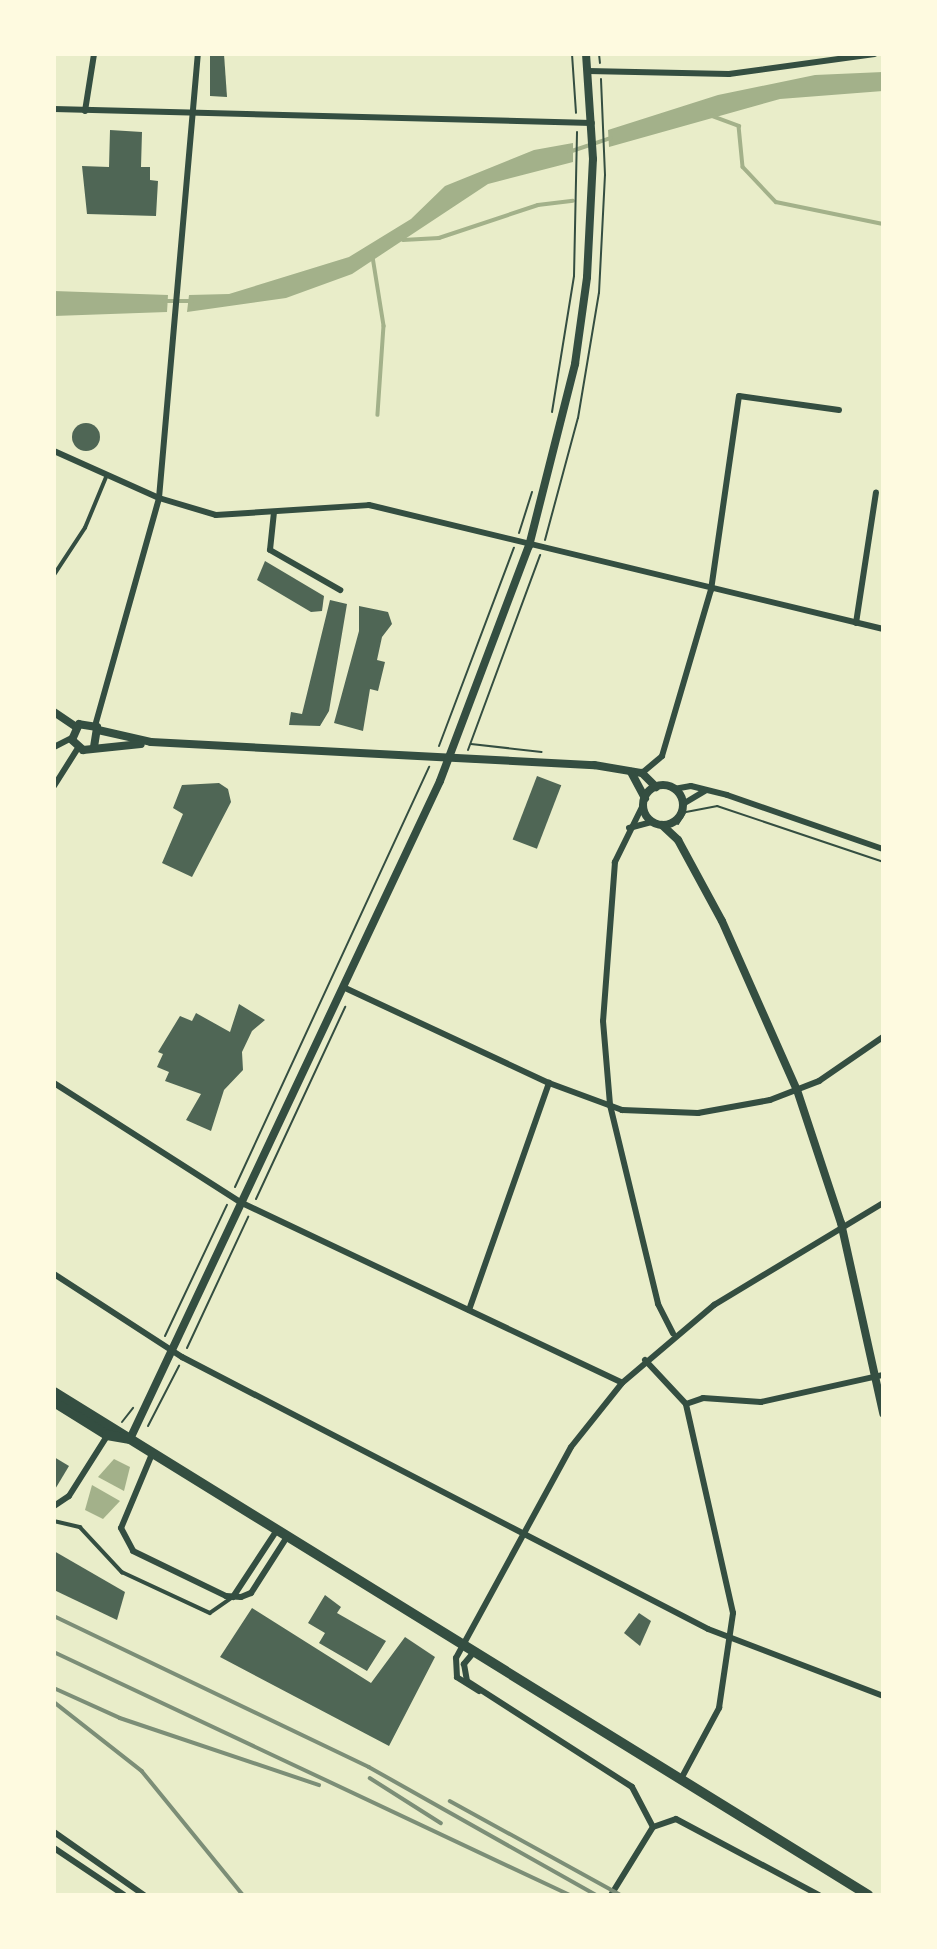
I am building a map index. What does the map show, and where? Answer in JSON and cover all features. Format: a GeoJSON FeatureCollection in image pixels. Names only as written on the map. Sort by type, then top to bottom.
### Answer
{"type":"FeatureCollection","features":[{"type":"Feature","properties":{"kind":"main road"},"geometry":{"type":"LineString","coordinates":[[54,1392],[109,1432]]}},
{"type":"Feature","properties":{"kind":"main road"},"geometry":{"type":"LineString","coordinates":[[54,1402],[109,1432],[130,1439],[868,1895]]}},
{"type":"Feature","properties":{"kind":"street"},"geometry":{"type":"LineString","coordinates":[[85,111],[94,54]]}},
{"type":"Feature","properties":{"kind":"street"},"geometry":{"type":"LineString","coordinates":[[94,747],[159,498],[197,114],[198,54]]}},
{"type":"Feature","properties":{"kind":"street"},"geometry":{"type":"LineString","coordinates":[[130,1439],[450,756],[528,546],[575,364],[593,159],[586,54]]}},
{"type":"Feature","properties":{"kind":"street"},"geometry":{"type":"LineString","coordinates":[[588,71],[729,74],[875,54]]}},
{"type":"Feature","properties":{"kind":"street"},"geometry":{"type":"LineString","coordinates":[[54,109],[592,123]]}},
{"type":"Feature","properties":{"kind":"street"},"geometry":{"type":"LineString","coordinates":[[642,774],[662,756],[711,590],[739,396],[839,410]]}},
{"type":"Feature","properties":{"kind":"street"},"geometry":{"type":"LineString","coordinates":[[54,451],[159,498],[216,515],[369,505],[528,546],[883,629]]}},
{"type":"Feature","properties":{"kind":"street"},"geometry":{"type":"LineString","coordinates":[[856,623],[876,493]]}},
{"type":"Feature","properties":{"kind":"street"},"geometry":{"type":"LineString","coordinates":[[274,512],[270,550],[340,590]]}},
{"type":"Feature","properties":{"kind":"street"},"geometry":{"type":"LineString","coordinates":[[54,712],[75,726],[97,728],[151,742]]}},
{"type":"Feature","properties":{"kind":"street"},"geometry":{"type":"LineString","coordinates":[[75,726],[72,738],[78,748]]}},
{"type":"Feature","properties":{"kind":"street"},"geometry":{"type":"LineString","coordinates":[[54,747],[72,738]]}},
{"type":"Feature","properties":{"kind":"street"},"geometry":{"type":"LineString","coordinates":[[78,748],[151,742],[450,756],[631,772],[642,774],[656,787],[706,791],[883,849]]}},
{"type":"Feature","properties":{"kind":"street"},"geometry":{"type":"LineString","coordinates":[[54,786],[78,748]]}},
{"type":"Feature","properties":{"kind":"street"},"geometry":{"type":"LineString","coordinates":[[631,772],[652,821]]}},
{"type":"Feature","properties":{"kind":"street"},"geometry":{"type":"LineString","coordinates":[[656,787],[629,828],[615,862],[605,929],[603,1021],[610,1105],[658,1304],[673,1333]]}},
{"type":"Feature","properties":{"kind":"street"},"geometry":{"type":"LineString","coordinates":[[674,789],[681,812],[678,840]]}},
{"type":"Feature","properties":{"kind":"street"},"geometry":{"type":"LineString","coordinates":[[662,825],[706,791]]}},
{"type":"Feature","properties":{"kind":"street"},"geometry":{"type":"LineString","coordinates":[[629,828],[652,821],[662,825],[678,840],[797,1090],[841,1223],[879,1376],[883,1413]]}},
{"type":"Feature","properties":{"kind":"street"},"geometry":{"type":"LineString","coordinates":[[343,988],[549,1083],[610,1105],[698,1113],[797,1090],[883,1037]]}},
{"type":"Feature","properties":{"kind":"street"},"geometry":{"type":"LineString","coordinates":[[54,1083],[242,1203],[622,1383]]}},
{"type":"Feature","properties":{"kind":"street"},"geometry":{"type":"LineString","coordinates":[[469,1310],[549,1083]]}},
{"type":"Feature","properties":{"kind":"street"},"geometry":{"type":"LineString","coordinates":[[459,1672],[463,1645],[571,1447],[622,1383],[673,1333],[841,1223],[883,1203]]}},
{"type":"Feature","properties":{"kind":"street"},"geometry":{"type":"LineString","coordinates":[[54,1274],[163,1341],[183,1358],[522,1534],[732,1637],[883,1696]]}},
{"type":"Feature","properties":{"kind":"street"},"geometry":{"type":"LineString","coordinates":[[645,1360],[686,1404],[723,1548],[732,1637],[719,1708],[681,1779]]}},
{"type":"Feature","properties":{"kind":"street"},"geometry":{"type":"LineString","coordinates":[[686,1404],[703,1398],[761,1402],[879,1376]]}},
{"type":"Feature","properties":{"kind":"street"},"geometry":{"type":"LineString","coordinates":[[54,1506],[69,1496],[109,1432]]}},
{"type":"Feature","properties":{"kind":"street"},"geometry":{"type":"LineString","coordinates":[[152,1454],[122,1534],[133,1550],[233,1597],[251,1593],[288,1537]]}},
{"type":"Feature","properties":{"kind":"street"},"geometry":{"type":"LineString","coordinates":[[233,1597],[277,1530]]}},
{"type":"Feature","properties":{"kind":"street"},"geometry":{"type":"LineString","coordinates":[[459,1672],[474,1652]]}},
{"type":"Feature","properties":{"kind":"street"},"geometry":{"type":"LineString","coordinates":[[459,1672],[478,1691],[632,1787],[653,1827]]}},
{"type":"Feature","properties":{"kind":"street"},"geometry":{"type":"LineString","coordinates":[[611,1895],[653,1827],[668,1819],[691,1824],[820,1895]]}},
{"type":"Feature","properties":{"kind":"street"},"geometry":{"type":"LineString","coordinates":[[54,1832],[144,1895]]}},
{"type":"Feature","properties":{"kind":"street"},"geometry":{"type":"LineString","coordinates":[[54,1848],[124,1895]]}},
{"type":"Feature","properties":{"kind":"lane"},"geometry":{"type":"LineString","coordinates":[[54,575],[85,528],[107,475]]}},
{"type":"Feature","properties":{"kind":"lane"},"geometry":{"type":"LineString","coordinates":[[54,1521],[80,1527],[122,1572],[210,1613],[233,1597]]}},
{"type":"Feature","properties":{"kind":"path"},"geometry":{"type":"LineString","coordinates":[[552,414],[574,276],[578,142],[572,54]]}},
{"type":"Feature","properties":{"kind":"path"},"geometry":{"type":"LineString","coordinates":[[599,54],[604,148]]}},
{"type":"Feature","properties":{"kind":"path"},"geometry":{"type":"LineString","coordinates":[[444,734],[516,542],[534,484]]}},
{"type":"Feature","properties":{"kind":"path"},"geometry":{"type":"LineString","coordinates":[[470,744],[536,566]]}},
{"type":"Feature","properties":{"kind":"path"},"geometry":{"type":"LineString","coordinates":[[163,1341],[423,778]]}},
{"type":"Feature","properties":{"kind":"path"},"geometry":{"type":"LineString","coordinates":[[681,812],[717,806],[883,862]]}},
{"type":"Feature","properties":{"kind":"path"},"geometry":{"type":"LineString","coordinates":[[152,1428],[352,992]]}},
{"type":"Feature","properties":{"kind":"path"},"geometry":{"type":"LineString","coordinates":[[129,1416],[135,1404]]}},
{"type":"Feature","properties":{"kind":"shaded area"},"geometry":{"type":"Polygon","coordinates":[[[883,72],[883,91],[780,99],[609,147],[608,130],[718,95],[815,75],[883,72]]]}},
{"type":"Feature","properties":{"kind":"shaded area"},"geometry":{"type":"Polygon","coordinates":[[[573,143],[573,162],[488,184],[352,274],[286,298],[187,312],[189,295],[229,294],[349,257],[411,219],[445,186],[534,150],[573,143]]]}},
{"type":"Feature","properties":{"kind":"shaded area"},"geometry":{"type":"Polygon","coordinates":[[[54,291],[168,295],[167,312],[54,316],[54,291]]]}},
{"type":"Feature","properties":{"kind":"shaded area"},"geometry":{"type":"Polygon","coordinates":[[[114,1459],[130,1467],[124,1491],[98,1477],[114,1459]]]}},
{"type":"Feature","properties":{"kind":"shaded area"},"geometry":{"type":"Polygon","coordinates":[[[92,1485],[120,1501],[103,1519],[85,1510],[92,1485]]]}},
{"type":"Feature","properties":{"kind":"building"},"geometry":{"type":"Polygon","coordinates":[[[210,54],[224,54],[227,97],[210,96],[210,54]]]}},
{"type":"Feature","properties":{"kind":"building"},"geometry":{"type":"Polygon","coordinates":[[[110,130],[142,132],[141,167],[150,167],[150,180],[158,181],[156,216],[87,214],[82,166],[109,167],[110,130]]]}},
{"type":"Feature","properties":{"kind":"building"},"geometry":{"type":"Polygon","coordinates":[[[86,423],[96,427],[100,437],[96,447],[86,451],[76,447],[72,437],[76,427],[86,423]]]}},
{"type":"Feature","properties":{"kind":"building"},"geometry":{"type":"Polygon","coordinates":[[[265,561],[324,596],[322,611],[311,612],[257,580],[265,561]]]}},
{"type":"Feature","properties":{"kind":"building"},"geometry":{"type":"Polygon","coordinates":[[[330,600],[347,604],[329,711],[320,726],[289,725],[291,712],[302,714],[330,600]]]}},
{"type":"Feature","properties":{"kind":"building"},"geometry":{"type":"Polygon","coordinates":[[[359,606],[388,612],[392,624],[382,637],[377,660],[385,662],[378,691],[370,689],[363,731],[334,723],[359,631],[359,606]]]}},
{"type":"Feature","properties":{"kind":"building"},"geometry":{"type":"Polygon","coordinates":[[[537,776],[561,785],[537,849],[513,839],[537,776]]]}},
{"type":"Feature","properties":{"kind":"building"},"geometry":{"type":"Polygon","coordinates":[[[219,783],[228,789],[231,802],[192,877],[162,863],[183,814],[173,808],[182,785],[219,783]]]}},
{"type":"Feature","properties":{"kind":"building"},"geometry":{"type":"Polygon","coordinates":[[[239,1004],[265,1020],[252,1031],[242,1052],[243,1070],[224,1090],[211,1131],[186,1120],[201,1094],[165,1081],[169,1072],[157,1067],[163,1054],[158,1052],[180,1016],[192,1021],[196,1013],[230,1032],[239,1004]]]}},
{"type":"Feature","properties":{"kind":"building"},"geometry":{"type":"Polygon","coordinates":[[[54,1457],[69,1466],[54,1491],[54,1457]]]}},
{"type":"Feature","properties":{"kind":"building"},"geometry":{"type":"Polygon","coordinates":[[[54,1551],[125,1592],[117,1620],[54,1590],[54,1551]]]}},
{"type":"Feature","properties":{"kind":"building"},"geometry":{"type":"Polygon","coordinates":[[[325,1595],[341,1607],[337,1613],[386,1641],[367,1671],[319,1643],[325,1633],[308,1623],[325,1595]]]}},
{"type":"Feature","properties":{"kind":"building"},"geometry":{"type":"Polygon","coordinates":[[[252,1608],[371,1683],[405,1637],[435,1657],[389,1746],[220,1657],[252,1608]]]}},
{"type":"Feature","properties":{"kind":"building"},"geometry":{"type":"Polygon","coordinates":[[[639,1613],[651,1621],[640,1646],[624,1633],[639,1613]]]}},
{"type":"Feature","properties":{"kind":"waterway"},"geometry":{"type":"LineString","coordinates":[[712,116],[739,126],[743,167],[776,202],[883,224]]}},
{"type":"Feature","properties":{"kind":"waterway"},"geometry":{"type":"LineString","coordinates":[[569,152],[611,138]]}},
{"type":"Feature","properties":{"kind":"waterway"},"geometry":{"type":"LineString","coordinates":[[403,240],[439,238],[538,205],[573,201]]}},
{"type":"Feature","properties":{"kind":"waterway"},"geometry":{"type":"LineString","coordinates":[[373,257],[384,326],[378,415]]}},
{"type":"Feature","properties":{"kind":"waterway"},"geometry":{"type":"LineString","coordinates":[[164,301],[192,301]]}},
{"type":"Feature","properties":{"kind":"railway"},"geometry":{"type":"LineString","coordinates":[[54,1616],[369,1767],[596,1895]]}},
{"type":"Feature","properties":{"kind":"railway"},"geometry":{"type":"LineString","coordinates":[[54,1652],[570,1895]]}},
{"type":"Feature","properties":{"kind":"railway"},"geometry":{"type":"LineString","coordinates":[[54,1688],[120,1718],[319,1785]]}},
{"type":"Feature","properties":{"kind":"railway"},"geometry":{"type":"LineString","coordinates":[[54,1702],[142,1771],[243,1895]]}},
{"type":"Feature","properties":{"kind":"railway"},"geometry":{"type":"LineString","coordinates":[[370,1778],[441,1823]]}},
{"type":"Feature","properties":{"kind":"railway"},"geometry":{"type":"LineString","coordinates":[[450,1801],[621,1895]]}}]}
